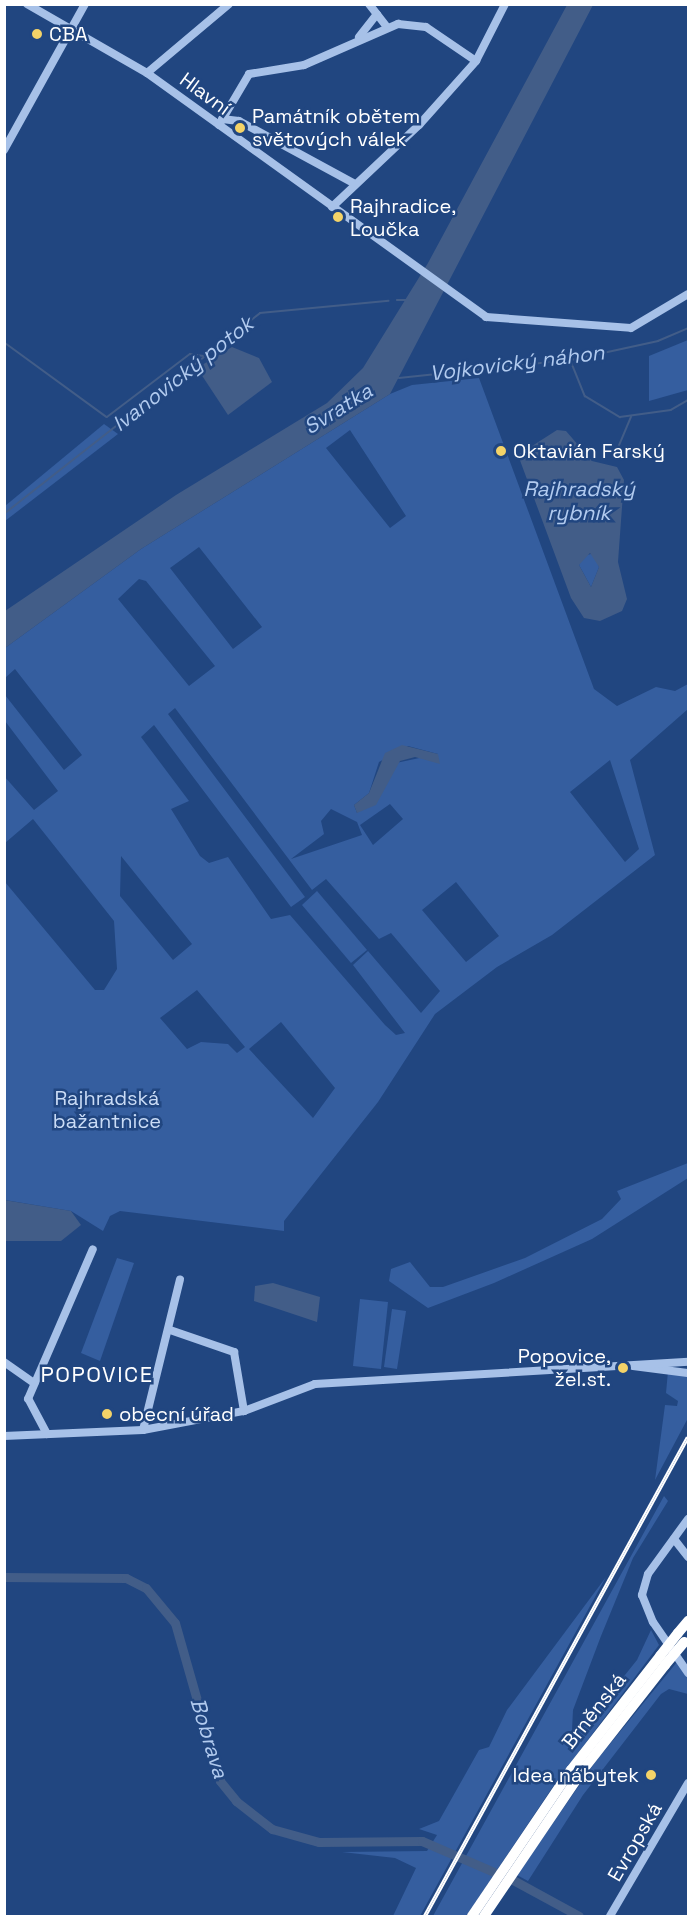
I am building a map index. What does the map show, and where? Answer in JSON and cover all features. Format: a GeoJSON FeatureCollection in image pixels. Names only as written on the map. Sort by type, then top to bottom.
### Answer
{"type":"FeatureCollection","features":[{"type":"Feature","properties":{"kind":"highway","name":"Brněnská"},"geometry":{"type":"LineString","coordinates":[[472,1917],[662,1660],[685,1638],[688,1621]]}},
{"type":"Feature","properties":{"kind":"highway","name":"Brněnská"},"geometry":{"type":"LineString","coordinates":[[484,1917],[496,1887]]}},
{"type":"Feature","properties":{"kind":"street","name":"Hlavní"},"geometry":{"type":"LineString","coordinates":[[27,4],[147,73],[221,122],[413,267],[455,296],[501,320],[631,327],[688,294]]}},
{"type":"Feature","properties":{"kind":"street"},"geometry":{"type":"LineString","coordinates":[[4,150],[85,4]]}},
{"type":"Feature","properties":{"kind":"street"},"geometry":{"type":"LineString","coordinates":[[147,73],[229,4]]}},
{"type":"Feature","properties":{"kind":"street"},"geometry":{"type":"LineString","coordinates":[[369,4],[387,27]]}},
{"type":"Feature","properties":{"kind":"street"},"geometry":{"type":"LineString","coordinates":[[332,207],[353,183],[419,125],[476,61],[505,4]]}},
{"type":"Feature","properties":{"kind":"street"},"geometry":{"type":"LineString","coordinates":[[359,38],[377,14]]}},
{"type":"Feature","properties":{"kind":"street"},"geometry":{"type":"LineString","coordinates":[[221,122],[249,74],[304,65],[387,27],[410,22],[426,27],[476,61]]}},
{"type":"Feature","properties":{"kind":"street"},"geometry":{"type":"LineString","coordinates":[[221,122],[239,121],[353,183]]}},
{"type":"Feature","properties":{"kind":"street"},"geometry":{"type":"LineString","coordinates":[[47,1434],[27,1406],[34,1383],[93,1249]]}},
{"type":"Feature","properties":{"kind":"street"},"geometry":{"type":"LineString","coordinates":[[142,1430],[170,1330],[180,1279]]}},
{"type":"Feature","properties":{"kind":"street"},"geometry":{"type":"LineString","coordinates":[[170,1330],[234,1352],[244,1411]]}},
{"type":"Feature","properties":{"kind":"street"},"geometry":{"type":"LineString","coordinates":[[4,1362],[34,1383]]}},
{"type":"Feature","properties":{"kind":"street"},"geometry":{"type":"LineString","coordinates":[[4,1436],[142,1430],[244,1411],[315,1384],[410,1382],[633,1364],[688,1362]]}},
{"type":"Feature","properties":{"kind":"street"},"geometry":{"type":"LineString","coordinates":[[633,1364],[688,1373]]}},
{"type":"Feature","properties":{"kind":"street"},"geometry":{"type":"LineString","coordinates":[[688,1519],[648,1574],[643,1598],[688,1673]]}},
{"type":"Feature","properties":{"kind":"street"},"geometry":{"type":"LineString","coordinates":[[674,1539],[688,1557]]}},
{"type":"Feature","properties":{"kind":"street","name":"Evropská"},"geometry":{"type":"LineString","coordinates":[[610,1917],[688,1783]]}},
{"type":"Feature","properties":{"kind":"green space"},"geometry":{"type":"Polygon","coordinates":[[[688,340],[688,390],[649,401],[649,356],[688,340]]]}},
{"type":"Feature","properties":{"kind":"green space","name":"Rajhradská bažantnice"},"geometry":{"type":"Polygon","coordinates":[[[479,378],[594,689],[617,706],[656,687],[675,691],[688,684],[688,709],[630,760],[655,855],[552,935],[497,967],[435,1014],[378,1102],[284,1221],[284,1231],[120,1211],[110,1216],[103,1231],[71,1211],[5,1200],[5,882],[95,990],[104,990],[117,969],[114,921],[33,819],[5,843],[4,776],[34,810],[58,791],[5,721],[5,695],[64,770],[82,755],[15,669],[5,678],[5,648],[141,549],[390,394],[412,385],[479,378]],[[350,430],[326,448],[390,528],[406,516],[350,430]],[[199,547],[170,568],[233,649],[262,627],[199,547]],[[139,579],[118,599],[189,686],[215,666],[146,581],[139,579]],[[175,708],[168,714],[305,897],[291,907],[154,725],[141,737],[189,801],[171,809],[200,856],[209,863],[228,857],[271,919],[290,915],[396,1035],[405,1033],[353,965],[368,951],[421,1013],[440,991],[391,933],[379,939],[326,879],[312,890],[175,708]],[[408,746],[379,762],[369,793],[354,805],[357,813],[396,763],[438,754],[408,746]],[[610,760],[570,792],[625,862],[639,849],[610,760]],[[390,804],[360,825],[373,845],[403,819],[390,804]],[[331,809],[321,821],[324,834],[291,859],[362,835],[357,822],[331,809]],[[121,856],[120,896],[173,960],[192,944],[121,856]],[[456,882],[422,910],[466,962],[499,936],[456,882]],[[197,990],[160,1018],[187,1049],[201,1042],[228,1044],[237,1053],[245,1047],[197,990]],[[281,1022],[249,1049],[313,1118],[335,1088],[281,1022]]]}},
{"type":"Feature","properties":{"kind":"green space"},"geometry":{"type":"Polygon","coordinates":[[[104,424],[118,434],[5,521],[5,506],[104,424]]]}},
{"type":"Feature","properties":{"kind":"green space"},"geometry":{"type":"Polygon","coordinates":[[[594,553],[599,567],[591,587],[579,565],[584,556],[594,553]]]}},
{"type":"Feature","properties":{"kind":"green space"},"geometry":{"type":"Polygon","coordinates":[[[317,891],[367,950],[351,963],[302,905],[317,891]]]}},
{"type":"Feature","properties":{"kind":"green space"},"geometry":{"type":"Polygon","coordinates":[[[688,1163],[688,1178],[592,1239],[494,1283],[428,1308],[389,1281],[391,1269],[410,1262],[430,1287],[443,1287],[525,1258],[602,1219],[621,1199],[617,1191],[688,1163]]]}},
{"type":"Feature","properties":{"kind":"green space"},"geometry":{"type":"Polygon","coordinates":[[[117,1258],[134,1263],[100,1361],[81,1353],[117,1258]]]}},
{"type":"Feature","properties":{"kind":"green space"},"geometry":{"type":"Polygon","coordinates":[[[360,1299],[388,1302],[381,1369],[353,1366],[360,1299]]]}},
{"type":"Feature","properties":{"kind":"green space"},"geometry":{"type":"Polygon","coordinates":[[[392,1309],[406,1311],[397,1369],[384,1367],[392,1309]]]}},
{"type":"Feature","properties":{"kind":"green space"},"geometry":{"type":"Polygon","coordinates":[[[668,1371],[688,1374],[688,1418],[655,1480],[665,1405],[677,1406],[678,1401],[666,1393],[668,1371]]]}},
{"type":"Feature","properties":{"kind":"green space"},"geometry":{"type":"Polygon","coordinates":[[[664,1496],[668,1501],[633,1558],[601,1636],[573,1710],[572,1730],[584,1726],[637,1660],[651,1630],[659,1645],[554,1785],[466,1916],[433,1916],[664,1496]]]}},
{"type":"Feature","properties":{"kind":"green space"},"geometry":{"type":"Polygon","coordinates":[[[606,1577],[420,1916],[393,1916],[416,1868],[395,1858],[342,1852],[427,1851],[437,1835],[419,1829],[439,1821],[479,1750],[489,1747],[507,1710],[606,1577]]]}},
{"type":"Feature","properties":{"kind":"green space"},"geometry":{"type":"Polygon","coordinates":[[[677,1662],[688,1676],[688,1694],[669,1689],[661,1694],[583,1795],[528,1881],[517,1875],[596,1761],[677,1662]]]}},
{"type":"Feature","properties":{"kind":"water","name":"Svratka"},"geometry":{"type":"Polygon","coordinates":[[[567,5],[593,5],[390,394],[141,549],[5,648],[5,611],[176,495],[327,403],[363,368],[428,263],[567,5]]]}},
{"type":"Feature","properties":{"kind":"water"},"geometry":{"type":"Polygon","coordinates":[[[232,347],[259,358],[272,382],[228,415],[197,368],[232,347]]]}},
{"type":"Feature","properties":{"kind":"water","name":"Rajhradský rybník"},"geometry":{"type":"Polygon","coordinates":[[[557,430],[566,431],[592,461],[617,467],[624,480],[618,562],[627,599],[622,611],[600,621],[584,618],[571,598],[518,455],[557,430]],[[590,553],[579,565],[591,587],[599,567],[590,553]]]}},
{"type":"Feature","properties":{"kind":"water"},"geometry":{"type":"Polygon","coordinates":[[[402,745],[438,754],[440,764],[415,757],[400,761],[376,805],[357,813],[354,805],[369,793],[385,753],[402,745]]]}},
{"type":"Feature","properties":{"kind":"water"},"geometry":{"type":"Polygon","coordinates":[[[4,1200],[71,1211],[81,1225],[61,1241],[5,1241],[4,1200]]]}},
{"type":"Feature","properties":{"kind":"water"},"geometry":{"type":"Polygon","coordinates":[[[273,1283],[320,1297],[317,1322],[254,1301],[255,1286],[273,1283]]]}},
{"type":"Feature","properties":{"kind":"waterway","name":"Ivanovický potok"},"geometry":{"type":"LineString","coordinates":[[397,300],[408,300]]}},
{"type":"Feature","properties":{"kind":"waterway","name":"Ivanovický potok"},"geometry":{"type":"LineString","coordinates":[[4,514],[260,313],[388,301]]}},
{"type":"Feature","properties":{"kind":"waterway","name":"Vojkovický náhon"},"geometry":{"type":"LineString","coordinates":[[399,378],[571,360],[658,341],[688,328]]}},
{"type":"Feature","properties":{"kind":"waterway"},"geometry":{"type":"LineString","coordinates":[[4,342],[107,417],[190,354],[205,356]]}},
{"type":"Feature","properties":{"kind":"waterway"},"geometry":{"type":"LineString","coordinates":[[571,361],[585,396],[620,417],[671,410],[688,400]]}},
{"type":"Feature","properties":{"kind":"waterway"},"geometry":{"type":"LineString","coordinates":[[615,455],[631,417]]}},
{"type":"Feature","properties":{"kind":"waterway","name":"Bobrava"},"geometry":{"type":"LineString","coordinates":[[4,1577],[126,1578],[146,1588],[175,1623],[220,1781],[236,1801],[272,1829],[319,1842],[422,1841],[494,1872]]}},
{"type":"Feature","properties":{"kind":"waterway","name":"Bobrava"},"geometry":{"type":"LineString","coordinates":[[513,1880],[579,1916]]}},
{"type":"Feature","properties":{"kind":"railway"},"geometry":{"type":"LineString","coordinates":[[425,1916],[688,1437]]}},
{"type":"Feature","properties":{"kind":"place","name":"CBA"},"geometry":{"type":"Point","coordinates":[37,34]}},
{"type":"Feature","properties":{"kind":"place","name":"Památník obětem světových válek"},"geometry":{"type":"Point","coordinates":[240,128]}},
{"type":"Feature","properties":{"kind":"place","name":"Rajhradice, Loučka"},"geometry":{"type":"Point","coordinates":[338,217]}},
{"type":"Feature","properties":{"kind":"place","name":"Oktavián Farský"},"geometry":{"type":"Point","coordinates":[501,451]}},
{"type":"Feature","properties":{"kind":"place","name":"Popovice, žel.st."},"geometry":{"type":"Point","coordinates":[623,1368]}},
{"type":"Feature","properties":{"kind":"place","name":"obecní úřad"},"geometry":{"type":"Point","coordinates":[107,1414]}},
{"type":"Feature","properties":{"kind":"place","name":"Idea nábytek"},"geometry":{"type":"Point","coordinates":[651,1775]}},
{"type":"Feature","properties":{"kind":"district","name":"POPOVICE"},"geometry":{"type":"Point","coordinates":[97,1375]}}]}
